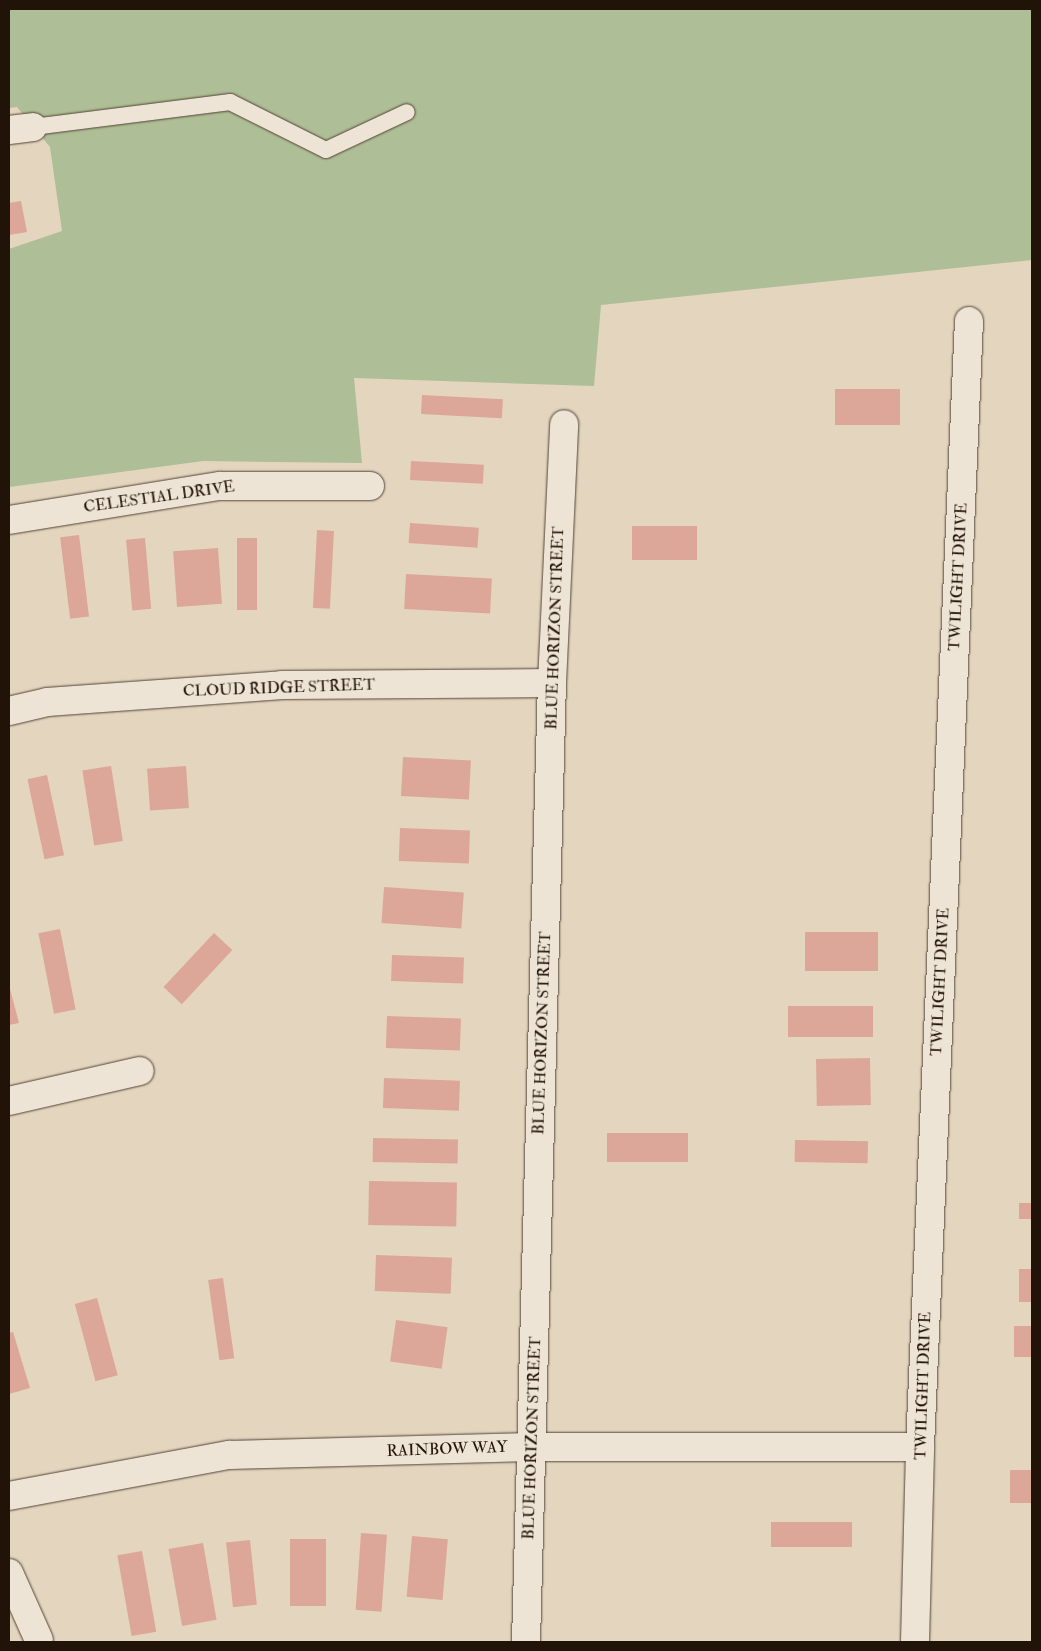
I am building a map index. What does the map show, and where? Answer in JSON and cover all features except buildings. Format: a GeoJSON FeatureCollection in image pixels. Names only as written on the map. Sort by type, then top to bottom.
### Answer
{"type":"FeatureCollection","features":[{"type":"Feature","properties":{"kind":"street","name":"TWILIGHT DRIVE"},"geometry":{"type":"LineString","coordinates":[[915,1642],[920,1447],[969,321]]}},
{"type":"Feature","properties":{"kind":"street","name":"BLUE HORIZON STREET"},"geometry":{"type":"LineString","coordinates":[[526,1642],[552,683],[564,424]]}},
{"type":"Feature","properties":{"kind":"street","name":"CELESTIAL DRIVE"},"geometry":{"type":"LineString","coordinates":[[9,520],[220,486],[370,486]]}},
{"type":"Feature","properties":{"kind":"street","name":"CLOUD RIDGE STREET"},"geometry":{"type":"LineString","coordinates":[[9,711],[47,702],[282,685],[552,683]]}},
{"type":"Feature","properties":{"kind":"street"},"geometry":{"type":"LineString","coordinates":[[9,1101],[140,1071]]}},
{"type":"Feature","properties":{"kind":"street","name":"RAINBOW WAY"},"geometry":{"type":"LineString","coordinates":[[9,1496],[229,1455],[532,1447],[920,1447]]}},
{"type":"Feature","properties":{"kind":"street"},"geometry":{"type":"LineString","coordinates":[[9,1573],[39,1640]]}},
{"type":"Feature","properties":{"kind":"lane"},"geometry":{"type":"LineString","coordinates":[[21,128],[230,102],[326,150],[407,112]]}},
{"type":"Feature","properties":{"kind":"green space"},"geometry":{"type":"Polygon","coordinates":[[[9,9],[1032,9],[1032,260],[601,305],[594,386],[354,378],[362,463],[203,461],[9,487],[9,249],[62,231],[50,147],[17,107],[9,108],[9,9]]]}}]}
